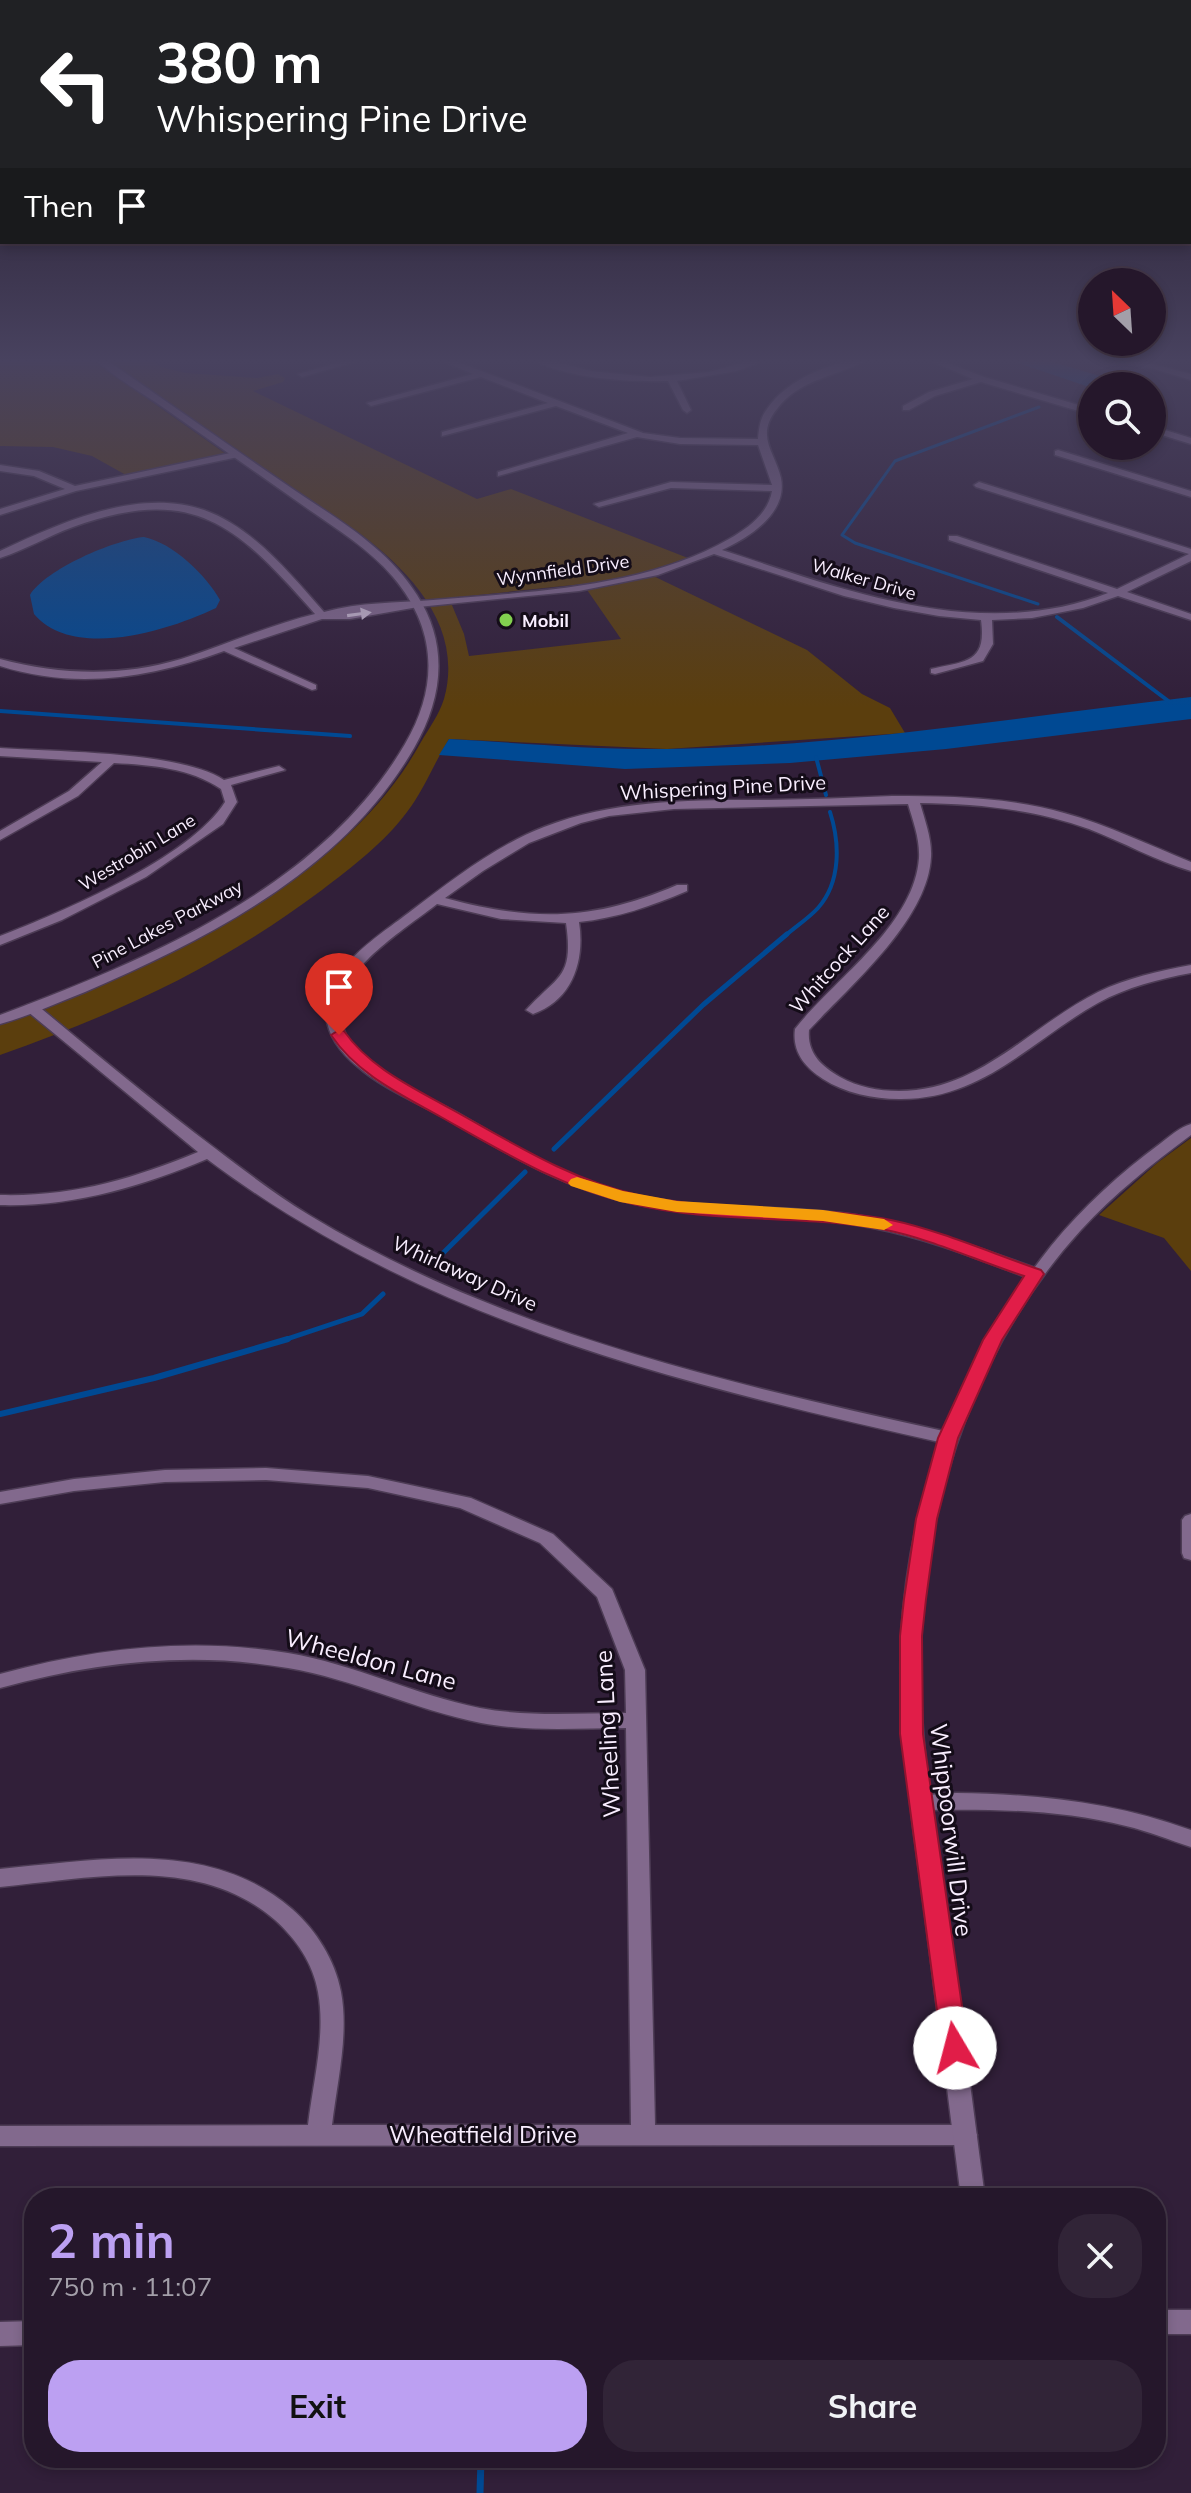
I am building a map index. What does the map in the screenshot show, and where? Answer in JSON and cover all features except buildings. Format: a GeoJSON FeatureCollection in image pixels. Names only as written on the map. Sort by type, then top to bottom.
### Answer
{"type":"FeatureCollection","features":[{"type":"Feature","properties":{"kind":"street"},"geometry":{"type":"LineString","coordinates":[[42,475],[74,489]]}},
{"type":"Feature","properties":{"kind":"street"},"geometry":{"type":"LineString","coordinates":[[0,512],[74,489],[139,475]]}},
{"type":"Feature","properties":{"kind":"street","name":"Pine Lakes Parkway"},"geometry":{"type":"LineString","coordinates":[[0,1020],[142,961],[230,914],[310,859],[359,816],[407,754],[431,700],[436,673],[435,648],[429,626],[417,604],[385,562],[367,545],[265,475]]}},
{"type":"Feature","properties":{"kind":"street"},"geometry":{"type":"LineString","coordinates":[[599,504],[671,485],[777,488],[773,475]]}},
{"type":"Feature","properties":{"kind":"street"},"geometry":{"type":"LineString","coordinates":[[1130,475],[1191,494]]}},
{"type":"Feature","properties":{"kind":"street"},"geometry":{"type":"LineString","coordinates":[[979,485],[1191,555]]}},
{"type":"Feature","properties":{"kind":"street","name":"Wynnfield Drive"},"geometry":{"type":"LineString","coordinates":[[0,662],[48,673],[106,674],[166,666],[322,616],[360,607],[417,604],[604,583],[669,568],[714,551],[757,524],[772,504],[777,488]]}},
{"type":"Feature","properties":{"kind":"street"},"geometry":{"type":"LineString","coordinates":[[0,555],[49,533],[116,512],[152,506],[191,509],[210,516],[257,550],[290,580],[322,616]]}},
{"type":"Feature","properties":{"kind":"street"},"geometry":{"type":"LineString","coordinates":[[953,538],[1191,617]]}},
{"type":"Feature","properties":{"kind":"street","name":"Walker Drive"},"geometry":{"type":"LineString","coordinates":[[714,551],[897,607],[986,617],[1067,609],[1116,592],[1191,555]]}},
{"type":"Feature","properties":{"kind":"street"},"geometry":{"type":"LineString","coordinates":[[935,671],[974,661],[986,653],[991,640],[986,617]]}},
{"type":"Feature","properties":{"kind":"street"},"geometry":{"type":"LineString","coordinates":[[224,647],[312,687]]}},
{"type":"Feature","properties":{"kind":"street"},"geometry":{"type":"LineString","coordinates":[[0,752],[184,766],[208,775],[221,784],[279,770]]}},
{"type":"Feature","properties":{"kind":"street"},"geometry":{"type":"LineString","coordinates":[[0,836],[68,796],[110,760]]}},
{"type":"Feature","properties":{"kind":"street","name":"Westrobin Lane"},"geometry":{"type":"LineString","coordinates":[[0,941],[108,892],[207,831],[228,808],[229,795],[221,784]]}},
{"type":"Feature","properties":{"kind":"street","name":"Whitcock Lane"},"geometry":{"type":"LineString","coordinates":[[913,801],[924,838],[925,860],[911,905],[890,936],[802,1029],[801,1045],[805,1055],[828,1076],[852,1087],[885,1094],[921,1096],[954,1089],[992,1070],[1102,995],[1147,978],[1191,969]]}},
{"type":"Feature","properties":{"kind":"street","name":"Whispering Pine Drive"},"geometry":{"type":"LineString","coordinates":[[1035,1274],[892,1226],[823,1216],[677,1206],[602,1191],[538,1164],[382,1077],[352,1055],[339,1035],[333,1014],[335,993],[351,968],[516,844],[554,827],[596,815],[665,806],[986,802],[1049,813],[1103,830],[1191,867]]}},
{"type":"Feature","properties":{"kind":"street"},"geometry":{"type":"LineString","coordinates":[[438,900],[506,917],[572,920],[638,908],[682,888]]}},
{"type":"Feature","properties":{"kind":"street"},"geometry":{"type":"LineString","coordinates":[[533,1010],[563,984],[572,969],[577,951],[572,920]]}},
{"type":"Feature","properties":{"kind":"street","name":"Whirlaway Drive"},"geometry":{"type":"LineString","coordinates":[[32,1008],[271,1197],[326,1231],[418,1279],[515,1321],[688,1377],[948,1438]]}},
{"type":"Feature","properties":{"kind":"street","name":"Whippoorwill Drive"},"geometry":{"type":"LineString","coordinates":[[972,2188],[912,1734],[911,1636],[927,1519],[948,1438],[993,1340],[1035,1274],[1117,1186],[1191,1128]]}},
{"type":"Feature","properties":{"kind":"street"},"geometry":{"type":"LineString","coordinates":[[0,1200],[58,1199],[112,1189],[211,1152]]}},
{"type":"Feature","properties":{"kind":"street","name":"Wheeling Lane"},"geometry":{"type":"LineString","coordinates":[[0,1498],[98,1480],[172,1473],[294,1475],[393,1487],[492,1513],[528,1529],[565,1551],[586,1569],[612,1601],[632,1649],[643,2134]]}},
{"type":"Feature","properties":{"kind":"street"},"geometry":{"type":"LineString","coordinates":[[1191,1520],[1191,1553]]}},
{"type":"Feature","properties":{"kind":"street","name":"Wheeldon Lane"},"geometry":{"type":"LineString","coordinates":[[0,1681],[99,1659],[159,1654],[230,1654],[328,1669],[439,1705],[485,1716],[521,1720],[634,1720]]}},
{"type":"Feature","properties":{"kind":"street"},"geometry":{"type":"LineString","coordinates":[[921,1802],[991,1800],[1062,1804],[1122,1817],[1191,1839]]}},
{"type":"Feature","properties":{"kind":"street"},"geometry":{"type":"LineString","coordinates":[[0,1878],[129,1867],[176,1868],[230,1880],[272,1903],[297,1927],[314,1951],[329,1992],[331,2016],[319,2134]]}},
{"type":"Feature","properties":{"kind":"street","name":"Wheatfield Drive"},"geometry":{"type":"LineString","coordinates":[[0,2136],[965,2135]]}},
{"type":"Feature","properties":{"kind":"street"},"geometry":{"type":"LineString","coordinates":[[1166,2322],[1191,2322]]}},
{"type":"Feature","properties":{"kind":"street"},"geometry":{"type":"LineString","coordinates":[[0,2334],[24,2333]]}},
{"type":"Feature","properties":{"kind":"shaded area"},"geometry":{"type":"Polygon","coordinates":[[[275,475],[428,475],[477,499],[511,489],[688,558],[645,572],[807,650],[862,694],[890,708],[905,733],[667,749],[449,739],[413,804],[389,834],[344,873],[283,918],[167,986],[87,1022],[0,1055],[0,1025],[117,978],[236,917],[292,880],[343,839],[387,793],[437,716],[444,699],[448,673],[440,625],[414,583],[378,548],[275,475]],[[583,584],[449,598],[464,634],[469,656],[621,639],[583,584]]]}},
{"type":"Feature","properties":{"kind":"shaded area"},"geometry":{"type":"Polygon","coordinates":[[[1191,1138],[1191,1271],[1164,1238],[1099,1215],[1157,1163],[1191,1138]]]}},
{"type":"Feature","properties":{"kind":"water"},"geometry":{"type":"Polygon","coordinates":[[[144,537],[177,553],[197,571],[220,600],[216,608],[149,632],[97,639],[73,636],[51,628],[34,614],[30,595],[50,575],[99,550],[144,537]]]}},
{"type":"Feature","properties":{"kind":"water"},"geometry":{"type":"Polygon","coordinates":[[[1191,697],[1191,719],[946,749],[790,763],[625,769],[439,755],[449,739],[640,749],[798,743],[1191,697]]]}},
{"type":"Feature","properties":{"kind":"waterway"},"geometry":{"type":"LineString","coordinates":[[885,475],[842,535],[855,543],[1038,604]]}},
{"type":"Feature","properties":{"kind":"waterway"},"geometry":{"type":"LineString","coordinates":[[1057,617],[1171,703]]}},
{"type":"Feature","properties":{"kind":"waterway"},"geometry":{"type":"LineString","coordinates":[[0,711],[350,736]]}},
{"type":"Feature","properties":{"kind":"waterway"},"geometry":{"type":"LineString","coordinates":[[816,757],[826,795]]}},
{"type":"Feature","properties":{"kind":"waterway"},"geometry":{"type":"LineString","coordinates":[[785,936],[818,908],[831,886],[837,849],[830,812]]}},
{"type":"Feature","properties":{"kind":"waterway"},"geometry":{"type":"LineString","coordinates":[[554,1149],[703,1005],[787,934]]}},
{"type":"Feature","properties":{"kind":"waterway"},"geometry":{"type":"LineString","coordinates":[[434,1262],[525,1172]]}},
{"type":"Feature","properties":{"kind":"waterway"},"geometry":{"type":"LineString","coordinates":[[281,1341],[362,1314],[383,1294]]}},
{"type":"Feature","properties":{"kind":"waterway"},"geometry":{"type":"LineString","coordinates":[[0,1414],[154,1378],[288,1339]]}},
{"type":"Feature","properties":{"kind":"waterway"},"geometry":{"type":"LineString","coordinates":[[480,2493],[481,2468]]}},
{"type":"Feature","properties":{"kind":"slow traffic"},"geometry":{"type":"LineString","coordinates":[[577,1183],[636,1200],[677,1206],[823,1216],[884,1225]]}},
{"type":"Feature","properties":{"kind":"place","name":"Mobil"},"geometry":{"type":"Point","coordinates":[506,620]}},
{"type":"Feature","properties":{"kind":"route"},"geometry":{"type":"LineString","coordinates":[[339,1035],[352,1055],[391,1083],[538,1164],[583,1185],[636,1200],[677,1206],[823,1216],[892,1226],[1035,1274],[993,1340],[948,1438],[927,1519],[911,1636],[912,1734],[955,2048]]}}]}
